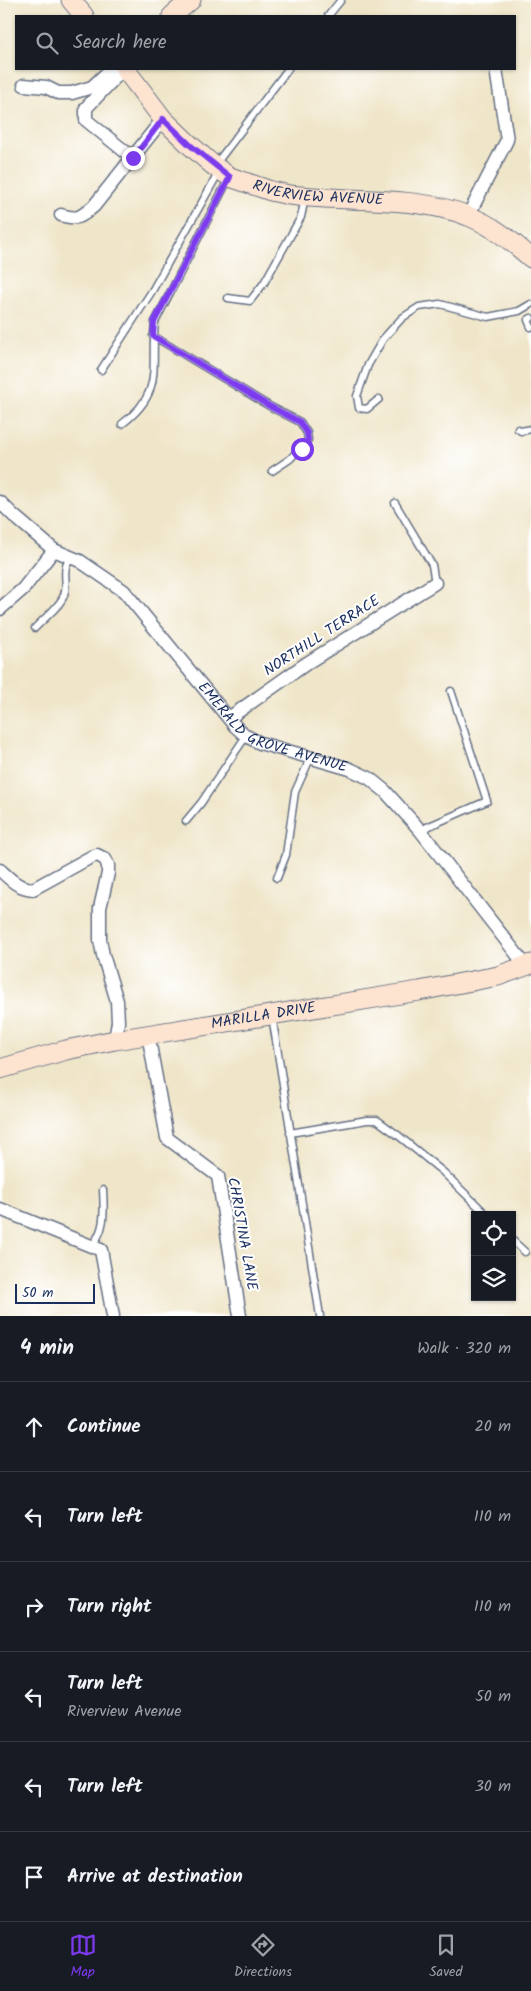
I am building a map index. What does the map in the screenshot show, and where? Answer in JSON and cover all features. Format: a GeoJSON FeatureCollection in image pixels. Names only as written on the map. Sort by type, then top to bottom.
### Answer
{"type":"FeatureCollection","features":[{"type":"Feature","properties":{"kind":"street"},"geometry":{"type":"LineString","coordinates":[[71,0],[83,15]]}},
{"type":"Feature","properties":{"kind":"street"},"geometry":{"type":"LineString","coordinates":[[173,15],[191,0]]}},
{"type":"Feature","properties":{"kind":"street"},"geometry":{"type":"LineString","coordinates":[[24,85],[46,87],[58,92],[72,93],[92,87],[111,70]]}},
{"type":"Feature","properties":{"kind":"street"},"geometry":{"type":"LineString","coordinates":[[123,70],[86,108],[85,114],[86,120],[133,158]]}},
{"type":"Feature","properties":{"kind":"street","name":"RIVERVIEW AVENUE"},"geometry":{"type":"LineString","coordinates":[[125,70],[163,119],[221,171],[271,192],[306,197],[421,204],[443,208],[468,216],[511,240],[531,258]]}},
{"type":"Feature","properties":{"kind":"street"},"geometry":{"type":"LineString","coordinates":[[468,216],[507,140],[496,70]]}},
{"type":"Feature","properties":{"kind":"street"},"geometry":{"type":"LineString","coordinates":[[61,215],[74,218],[81,217],[94,206],[163,119]]}},
{"type":"Feature","properties":{"kind":"street","name":"EMERALD GROVE AVENUE"},"geometry":{"type":"LineString","coordinates":[[0,502],[54,550],[71,556],[124,591],[246,736],[260,743],[310,759],[350,769],[369,778],[385,791],[420,830],[529,967]]}},
{"type":"Feature","properties":{"kind":"street"},"geometry":{"type":"LineString","coordinates":[[0,609],[24,589],[54,550]]}},
{"type":"Feature","properties":{"kind":"street","name":"NORTHILL TERRACE"},"geometry":{"type":"LineString","coordinates":[[229,718],[307,663],[435,583]]}},
{"type":"Feature","properties":{"kind":"street"},"geometry":{"type":"LineString","coordinates":[[0,870],[18,886],[33,890],[91,857],[97,855],[105,859],[108,865],[108,873],[100,908],[100,940],[102,955],[117,1001],[118,1022],[115,1040]]}},
{"type":"Feature","properties":{"kind":"street","name":"MARILLA DRIVE"},"geometry":{"type":"LineString","coordinates":[[0,1069],[66,1050],[115,1040],[428,989],[498,976],[529,967]]}},
{"type":"Feature","properties":{"kind":"street","name":"CHRISTINA LANE"},"geometry":{"type":"LineString","coordinates":[[148,1034],[167,1138],[218,1176],[240,1316]]}},
{"type":"Feature","properties":{"kind":"street"},"geometry":{"type":"LineString","coordinates":[[0,1209],[101,1250],[113,1316]]}},
{"type":"Feature","properties":{"kind":"lane"},"geometry":{"type":"LineString","coordinates":[[329,15],[341,0]]}},
{"type":"Feature","properties":{"kind":"lane"},"geometry":{"type":"LineString","coordinates":[[100,370],[152,290],[221,171],[287,70]]}},
{"type":"Feature","properties":{"kind":"lane"},"geometry":{"type":"LineString","coordinates":[[122,424],[134,415],[147,400],[154,374],[154,322],[221,171]]}},
{"type":"Feature","properties":{"kind":"lane"},"geometry":{"type":"LineString","coordinates":[[228,298],[250,301],[264,283],[301,217],[306,197]]}},
{"type":"Feature","properties":{"kind":"lane"},"geometry":{"type":"LineString","coordinates":[[379,399],[367,409],[359,408],[357,396],[368,365],[383,339],[402,318],[419,307],[440,304],[488,317],[519,311],[531,304]]}},
{"type":"Feature","properties":{"kind":"lane"},"geometry":{"type":"LineString","coordinates":[[531,318],[528,320],[531,327]]}},
{"type":"Feature","properties":{"kind":"lane"},"geometry":{"type":"LineString","coordinates":[[153,336],[271,407],[300,422],[307,433],[308,440],[290,459],[272,471]]}},
{"type":"Feature","properties":{"kind":"lane"},"geometry":{"type":"LineString","coordinates":[[518,429],[521,431],[531,428]]}},
{"type":"Feature","properties":{"kind":"lane"},"geometry":{"type":"LineString","coordinates":[[395,503],[432,565],[435,583]]}},
{"type":"Feature","properties":{"kind":"lane"},"geometry":{"type":"LineString","coordinates":[[34,628],[62,599],[65,593],[64,574],[66,563],[71,556]]}},
{"type":"Feature","properties":{"kind":"lane"},"geometry":{"type":"LineString","coordinates":[[420,830],[487,801],[451,691]]}},
{"type":"Feature","properties":{"kind":"lane"},"geometry":{"type":"LineString","coordinates":[[186,821],[202,803],[246,736]]}},
{"type":"Feature","properties":{"kind":"lane"},"geometry":{"type":"LineString","coordinates":[[277,878],[286,855],[295,792],[310,759]]}},
{"type":"Feature","properties":{"kind":"lane"},"geometry":{"type":"LineString","coordinates":[[272,1014],[320,1316]]}},
{"type":"Feature","properties":{"kind":"lane"},"geometry":{"type":"LineString","coordinates":[[290,1133],[377,1120],[443,1172],[483,1211]]}},
{"type":"Feature","properties":{"kind":"lane"},"geometry":{"type":"LineString","coordinates":[[92,1246],[99,1238],[102,1226],[104,1190]]}},
{"type":"Feature","properties":{"kind":"lane"},"geometry":{"type":"LineString","coordinates":[[516,1244],[525,1252]]}},
{"type":"Feature","properties":{"kind":"route"},"geometry":{"type":"LineString","coordinates":[[133,158],[163,119],[214,166],[230,177],[154,322],[153,336],[271,407],[300,422],[307,433],[308,440],[302,449]]}}]}
